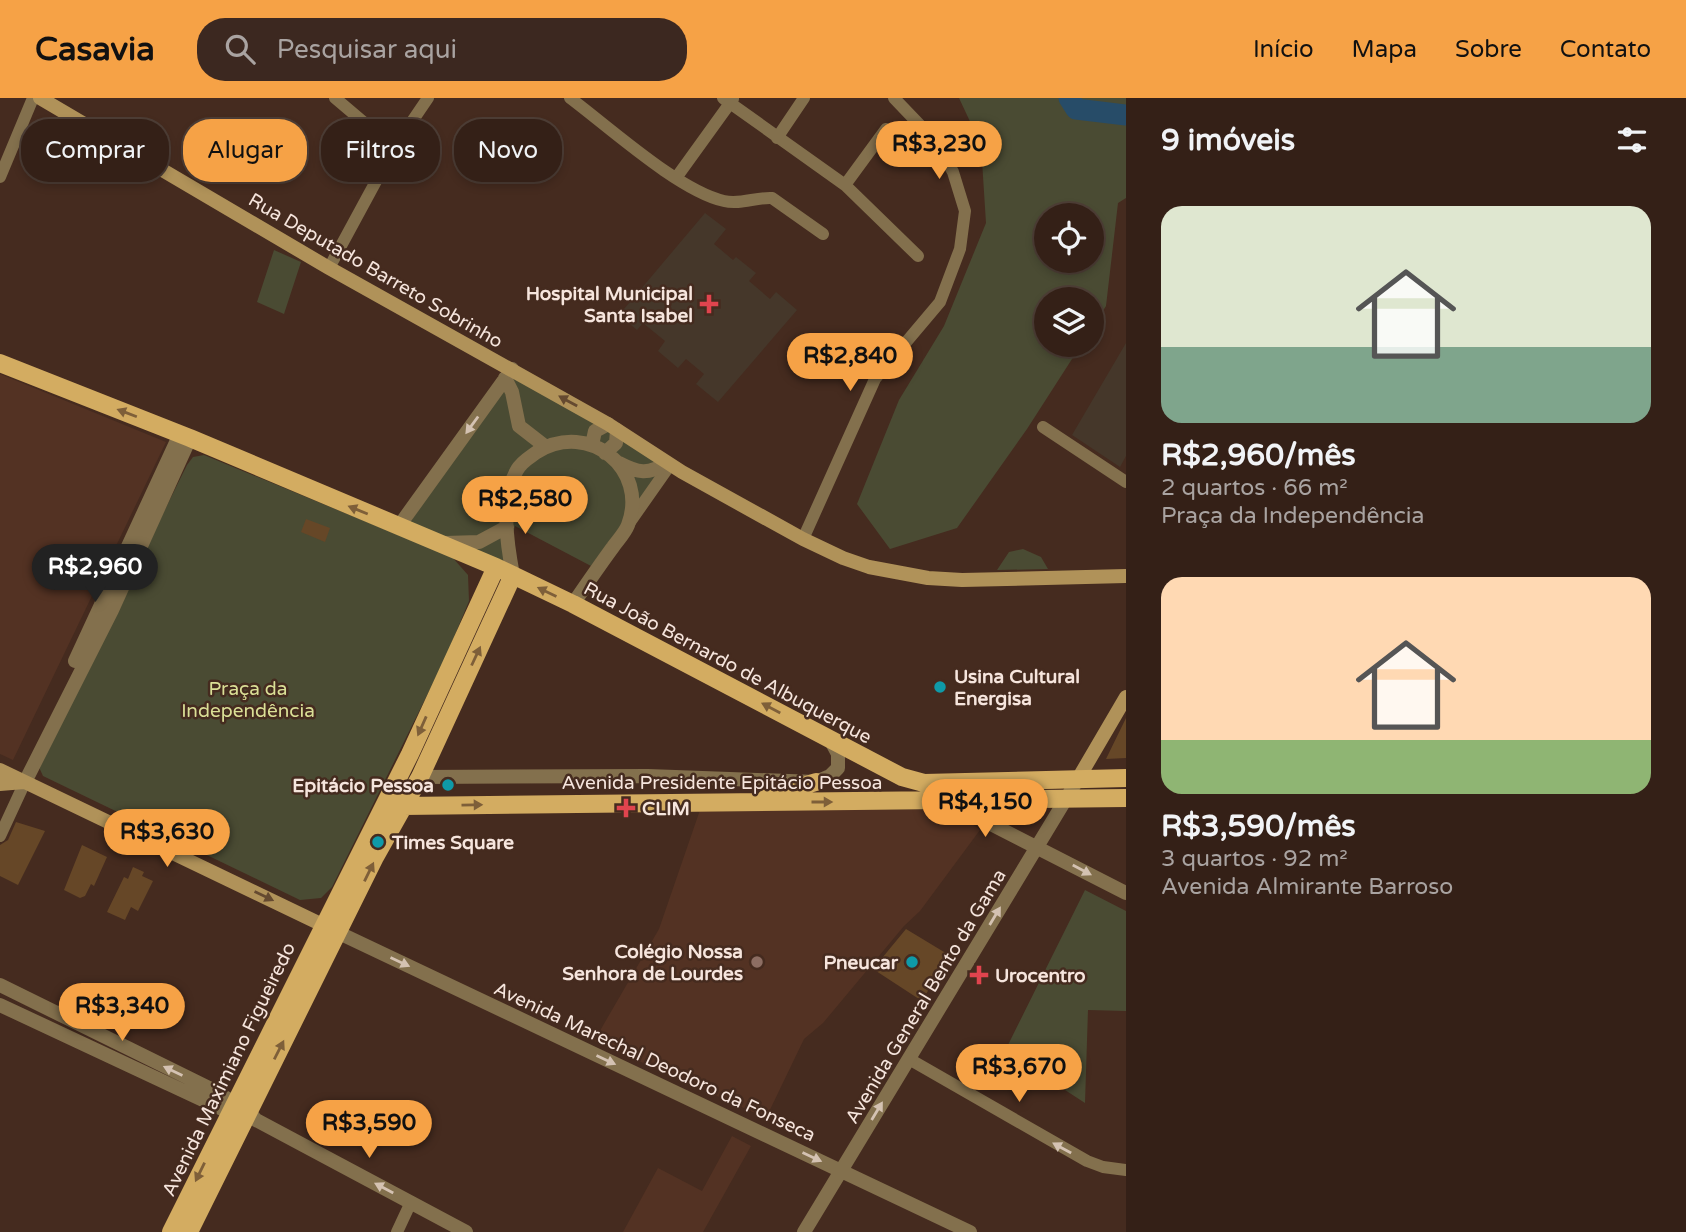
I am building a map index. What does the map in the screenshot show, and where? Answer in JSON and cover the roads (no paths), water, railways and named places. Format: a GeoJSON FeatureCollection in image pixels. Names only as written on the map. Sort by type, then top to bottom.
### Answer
{"type":"FeatureCollection","features":[{"type":"Feature","properties":{"kind":"main road","name":"Rua Deputado Barreto Sobrinho"},"geometry":{"type":"LineString","coordinates":[[40,98],[509,374],[613,427],[668,464],[845,564],[962,580],[1126,576]]}},
{"type":"Feature","properties":{"kind":"main road"},"geometry":{"type":"LineString","coordinates":[[0,363],[185,436],[513,575],[420,777],[331,929]]}},
{"type":"Feature","properties":{"kind":"main road"},"geometry":{"type":"LineString","coordinates":[[331,929],[496,567]]}},
{"type":"Feature","properties":{"kind":"main road","name":"Rua João Bernardo de Albuquerque"},"geometry":{"type":"LineString","coordinates":[[513,575],[902,777],[924,783],[1078,779]]}},
{"type":"Feature","properties":{"kind":"main road"},"geometry":{"type":"LineString","coordinates":[[1078,779],[1126,697]]}},
{"type":"Feature","properties":{"kind":"main road"},"geometry":{"type":"LineString","coordinates":[[0,770],[331,929]]}},
{"type":"Feature","properties":{"kind":"main road"},"geometry":{"type":"LineString","coordinates":[[1078,779],[1126,778]]}},
{"type":"Feature","properties":{"kind":"main road"},"geometry":{"type":"LineString","coordinates":[[0,784],[21,780]]}},
{"type":"Feature","properties":{"kind":"main road"},"geometry":{"type":"LineString","coordinates":[[746,803],[816,782]]}},
{"type":"Feature","properties":{"kind":"main road","name":"Avenida Presidente Epitácio Pessoa"},"geometry":{"type":"LineString","coordinates":[[403,806],[1126,798]]}},
{"type":"Feature","properties":{"kind":"main road","name":"Avenida Maximiano Figueiredo"},"geometry":{"type":"LineString","coordinates":[[189,1232],[242,1113],[331,929]]}},
{"type":"Feature","properties":{"kind":"main road","name":"Avenida Maximiano Figueiredo"},"geometry":{"type":"LineString","coordinates":[[171,1232],[242,1113]]}},
{"type":"Feature","properties":{"kind":"street"},"geometry":{"type":"LineString","coordinates":[[0,177],[33,98]]}},
{"type":"Feature","properties":{"kind":"street"},"geometry":{"type":"LineString","coordinates":[[335,98],[360,119]]}},
{"type":"Feature","properties":{"kind":"street"},"geometry":{"type":"LineString","coordinates":[[414,119],[428,98]]}},
{"type":"Feature","properties":{"kind":"street"},"geometry":{"type":"LineString","coordinates":[[570,98],[676,178],[722,201],[732,203],[772,198],[823,234]]}},
{"type":"Feature","properties":{"kind":"street"},"geometry":{"type":"LineString","coordinates":[[777,138],[804,98]]}},
{"type":"Feature","properties":{"kind":"street"},"geometry":{"type":"LineString","coordinates":[[803,539],[875,379],[940,302],[960,249],[965,211],[953,172],[937,143],[894,98]]}},
{"type":"Feature","properties":{"kind":"street"},"geometry":{"type":"LineString","coordinates":[[676,178],[729,100],[777,138],[845,185],[918,256]]}},
{"type":"Feature","properties":{"kind":"street"},"geometry":{"type":"LineString","coordinates":[[845,185],[886,129]]}},
{"type":"Feature","properties":{"kind":"street"},"geometry":{"type":"LineString","coordinates":[[329,268],[376,182]]}},
{"type":"Feature","properties":{"kind":"street"},"geometry":{"type":"LineString","coordinates":[[509,374],[519,426],[546,447]]}},
{"type":"Feature","properties":{"kind":"street"},"geometry":{"type":"LineString","coordinates":[[399,526],[509,374]]}},
{"type":"Feature","properties":{"kind":"street"},"geometry":{"type":"LineString","coordinates":[[603,453],[616,443],[613,427],[595,431],[603,453],[631,486],[628,525]]}},
{"type":"Feature","properties":{"kind":"street"},"geometry":{"type":"LineString","coordinates":[[1043,427],[1126,482]]}},
{"type":"Feature","properties":{"kind":"street"},"geometry":{"type":"LineString","coordinates":[[0,836],[21,780],[112,610],[185,436]]}},
{"type":"Feature","properties":{"kind":"street"},"geometry":{"type":"LineString","coordinates":[[513,575],[507,527],[511,485],[523,461],[546,447],[568,440],[645,473],[668,464]]}},
{"type":"Feature","properties":{"kind":"street"},"geometry":{"type":"LineString","coordinates":[[573,604],[668,464]]}},
{"type":"Feature","properties":{"kind":"street"},"geometry":{"type":"LineString","coordinates":[[440,543],[479,542],[507,527]]}},
{"type":"Feature","properties":{"kind":"street","name":"Avenida Presidente Epitácio Pessoa"},"geometry":{"type":"LineString","coordinates":[[420,777],[648,776],[816,782],[830,776],[838,768],[838,754],[831,741]]}},
{"type":"Feature","properties":{"kind":"street","name":"Avenida General Bento da Gama"},"geometry":{"type":"LineString","coordinates":[[804,1232],[1078,779]]}},
{"type":"Feature","properties":{"kind":"street"},"geometry":{"type":"LineString","coordinates":[[946,801],[1126,893]]}},
{"type":"Feature","properties":{"kind":"street","name":"Avenida Marechal Deodoro da Fonseca"},"geometry":{"type":"LineString","coordinates":[[331,929],[970,1232]]}},
{"type":"Feature","properties":{"kind":"street"},"geometry":{"type":"LineString","coordinates":[[0,985],[466,1232]]}},
{"type":"Feature","properties":{"kind":"street"},"geometry":{"type":"LineString","coordinates":[[0,1005],[242,1113]]}},
{"type":"Feature","properties":{"kind":"street"},"geometry":{"type":"LineString","coordinates":[[909,1059],[1087,1161],[1103,1167],[1126,1170]]}},
{"type":"Feature","properties":{"kind":"street"},"geometry":{"type":"LineString","coordinates":[[397,1232],[411,1202]]}},
{"type":"Feature","properties":{"kind":"waterway"},"geometry":{"type":"LineString","coordinates":[[1069,98],[1076,109],[1126,115]]}},
{"type":"Feature","properties":{"kind":"place","name":"Hospital Municipal Santa Isabel"},"geometry":{"type":"Point","coordinates":[709,304]}},
{"type":"Feature","properties":{"kind":"place","name":"Usina Cultural Energisa"},"geometry":{"type":"Point","coordinates":[940,687]}},
{"type":"Feature","properties":{"kind":"place","name":"Epitácio Pessoa"},"geometry":{"type":"Point","coordinates":[448,785]}},
{"type":"Feature","properties":{"kind":"place","name":"CLIM"},"geometry":{"type":"Point","coordinates":[626,808]}},
{"type":"Feature","properties":{"kind":"place","name":"Times Square"},"geometry":{"type":"Point","coordinates":[378,842]}},
{"type":"Feature","properties":{"kind":"place","name":"Colégio Nossa Senhora de Lourdes"},"geometry":{"type":"Point","coordinates":[757,962]}},
{"type":"Feature","properties":{"kind":"place","name":"Pneucar"},"geometry":{"type":"Point","coordinates":[912,962]}},
{"type":"Feature","properties":{"kind":"place","name":"Urocentro"},"geometry":{"type":"Point","coordinates":[979,975]}},
{"type":"Feature","properties":{"kind":"park label","name":"Praça da Independência"},"geometry":{"type":"Point","coordinates":[248,699]}}]}
